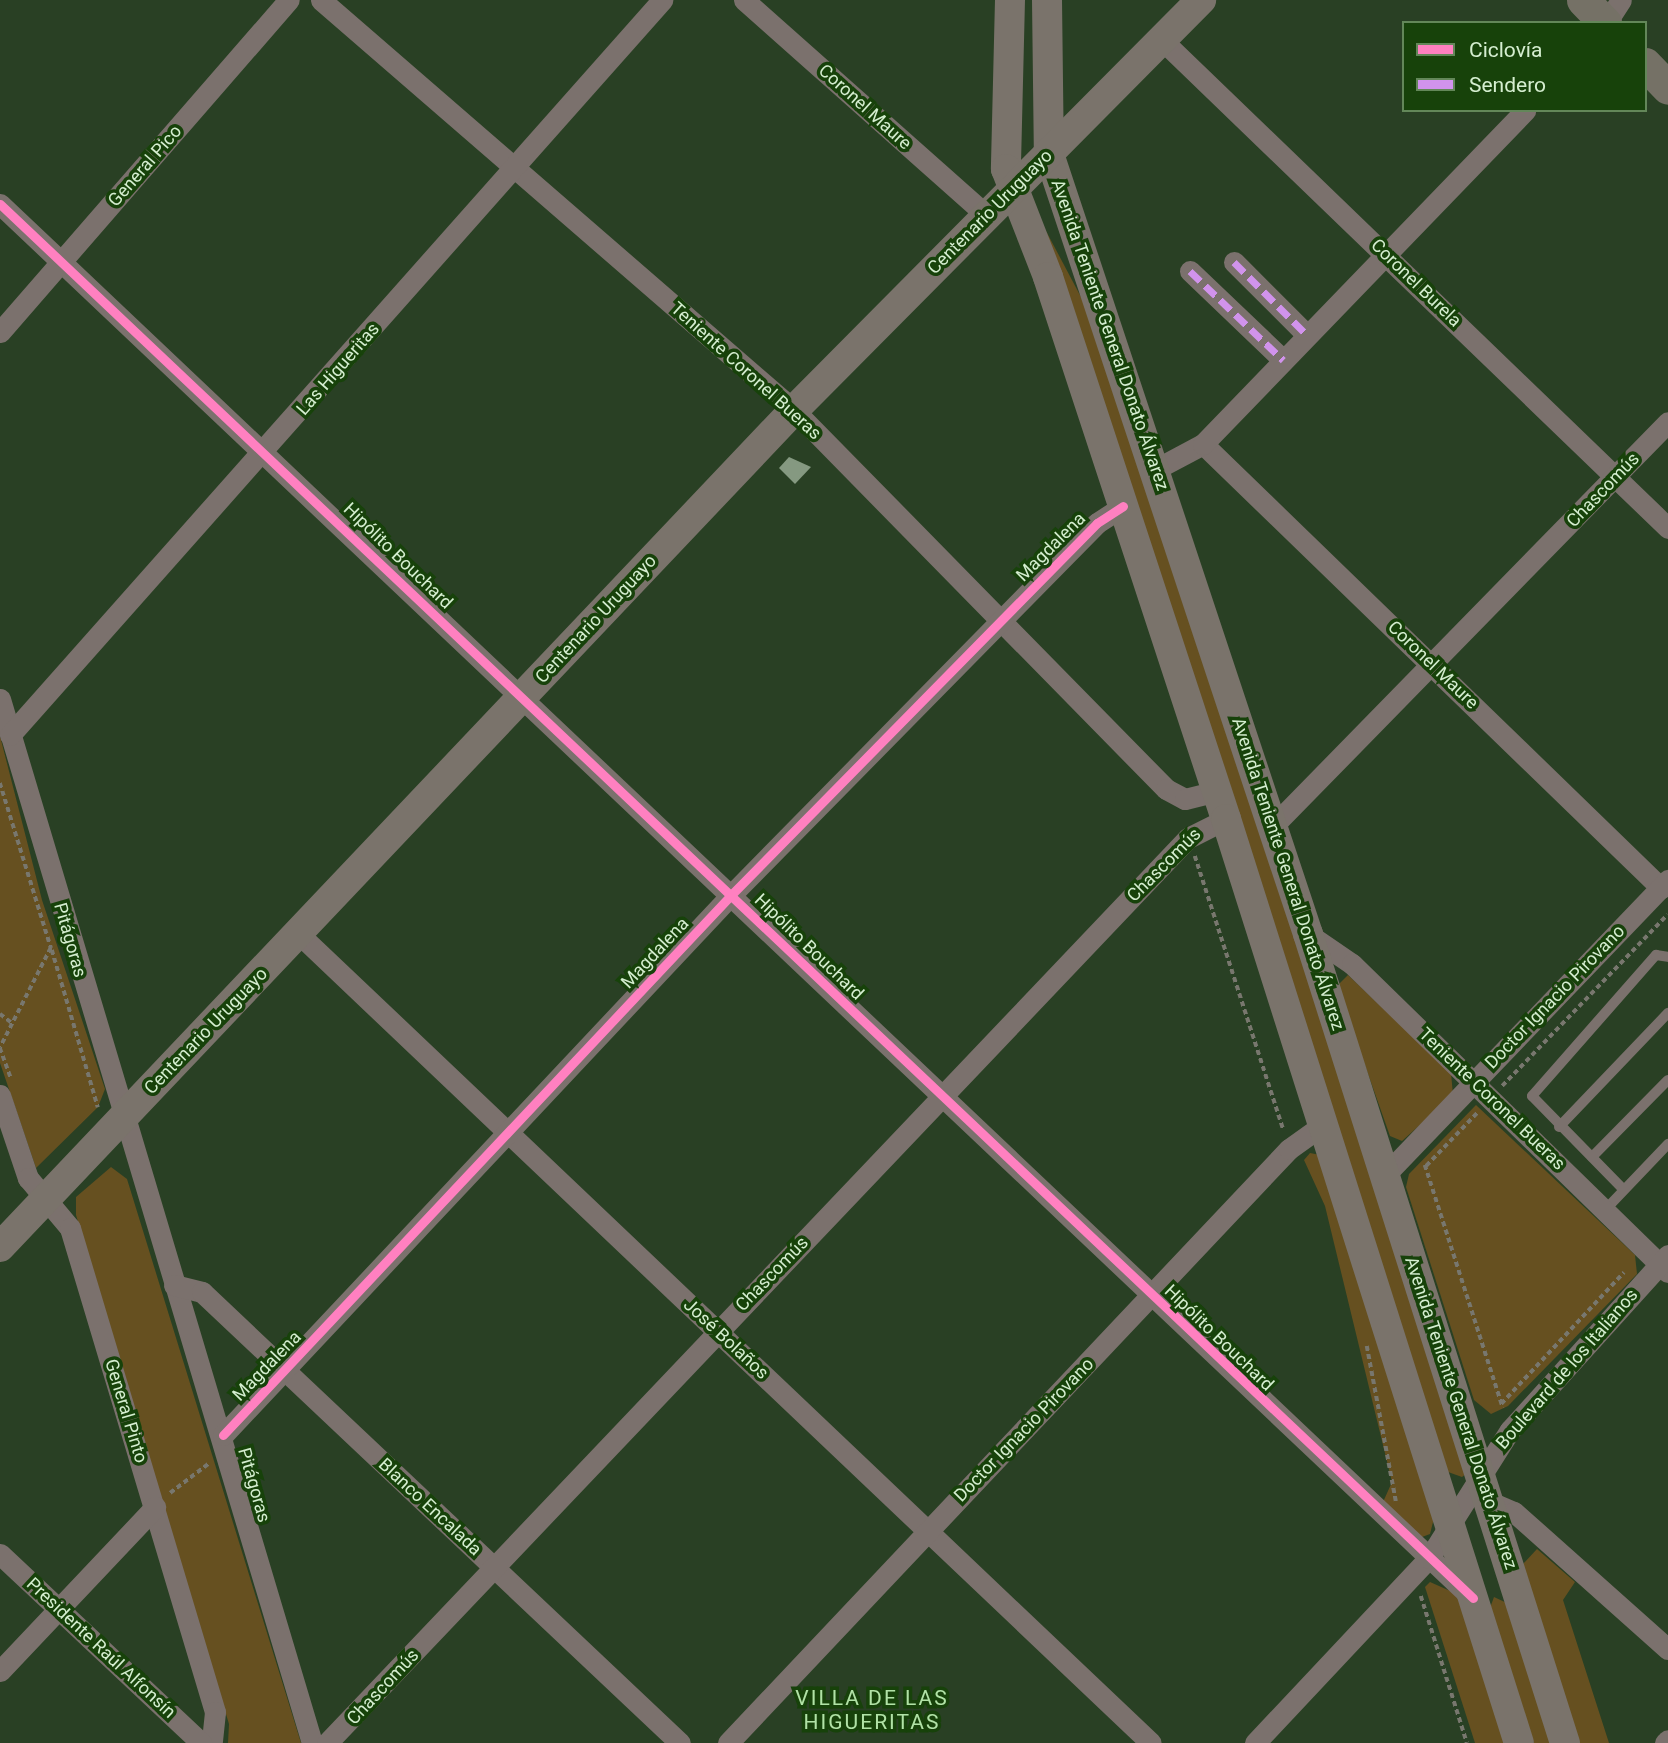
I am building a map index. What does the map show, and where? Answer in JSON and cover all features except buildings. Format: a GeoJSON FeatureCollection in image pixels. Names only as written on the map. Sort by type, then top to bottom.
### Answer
{"type":"FeatureCollection","features":[{"type":"Feature","properties":{"kind":"main road"},"geometry":{"type":"LineString","coordinates":[[1010,0],[1004,150],[1012,190],[1048,277],[1216,791],[1204,828],[1324,1124],[1519,1743]]}},
{"type":"Feature","properties":{"kind":"main road","name":"Avenida Teniente General Donato Álvarez"},"geometry":{"type":"LineString","coordinates":[[1047,0],[1049,154],[1156,469],[1308,934],[1565,1743]]}},
{"type":"Feature","properties":{"kind":"main road","name":"Centenario Uruguayo"},"geometry":{"type":"LineString","coordinates":[[0,1248],[47,1200],[110,1112],[300,935],[794,410],[1201,0]]}},
{"type":"Feature","properties":{"kind":"main road"},"geometry":{"type":"LineString","coordinates":[[1583,0],[1604,21]]}},
{"type":"Feature","properties":{"kind":"main road"},"geometry":{"type":"LineString","coordinates":[[1647,66],[1668,88]]}},
{"type":"Feature","properties":{"kind":"street","name":"General Pico"},"geometry":{"type":"LineString","coordinates":[[0,332],[289,0]]}},
{"type":"Feature","properties":{"kind":"street","name":"Teniente Coronel Bueras"},"geometry":{"type":"LineString","coordinates":[[321,0],[794,410],[1166,789],[1185,799]]}},
{"type":"Feature","properties":{"kind":"street","name":"Las Higueritas"},"geometry":{"type":"LineString","coordinates":[[10,735],[266,452],[662,0]]}},
{"type":"Feature","properties":{"kind":"street","name":"Coronel Maure"},"geometry":{"type":"LineString","coordinates":[[744,0],[986,215]]}},
{"type":"Feature","properties":{"kind":"street"},"geometry":{"type":"LineString","coordinates":[[1607,21],[1621,0]]}},
{"type":"Feature","properties":{"kind":"street","name":"Coronel Burela"},"geometry":{"type":"LineString","coordinates":[[1162,40],[1668,528]]}},
{"type":"Feature","properties":{"kind":"street"},"geometry":{"type":"LineString","coordinates":[[1156,469],[1203,444],[1523,112]]}},
{"type":"Feature","properties":{"kind":"street","name":"Hipólito Bouchard"},"geometry":{"type":"LineString","coordinates":[[0,204],[732,894],[1387,1521],[1473,1598]]}},
{"type":"Feature","properties":{"kind":"street"},"geometry":{"type":"LineString","coordinates":[[1234,262],[1307,335]]}},
{"type":"Feature","properties":{"kind":"street"},"geometry":{"type":"LineString","coordinates":[[1190,271],[1283,360]]}},
{"type":"Feature","properties":{"kind":"street","name":"Chascomús"},"geometry":{"type":"LineString","coordinates":[[1272,827],[1668,422]]}},
{"type":"Feature","properties":{"kind":"street","name":"Coronel Maure"},"geometry":{"type":"LineString","coordinates":[[1203,444],[1664,884]]}},
{"type":"Feature","properties":{"kind":"street","name":"Magdalena"},"geometry":{"type":"LineString","coordinates":[[226,1444],[284,1373],[732,894],[1097,523],[1123,506]]}},
{"type":"Feature","properties":{"kind":"street","name":"Pitágoras"},"geometry":{"type":"LineString","coordinates":[[0,698],[110,1112],[174,1285],[226,1444],[312,1743]]}},
{"type":"Feature","properties":{"kind":"street"},"geometry":{"type":"LineString","coordinates":[[1204,828],[1185,799],[1216,791]]}},
{"type":"Feature","properties":{"kind":"street","name":"Chascomús"},"geometry":{"type":"LineString","coordinates":[[327,1743],[942,1096],[1204,828]]}},
{"type":"Feature","properties":{"kind":"street","name":"Doctor Ignacio Pirovano"},"geometry":{"type":"LineString","coordinates":[[1385,1175],[1664,884]]}},
{"type":"Feature","properties":{"kind":"street","name":"Teniente Coronel Bueras"},"geometry":{"type":"LineString","coordinates":[[1308,934],[1352,964],[1665,1264]]}},
{"type":"Feature","properties":{"kind":"street","name":"José Bolaños"},"geometry":{"type":"LineString","coordinates":[[300,935],[1151,1743]]}},
{"type":"Feature","properties":{"kind":"street","name":"General Pinto"},"geometry":{"type":"LineString","coordinates":[[6,1089],[28,1178],[70,1228],[215,1712],[212,1743]]}},
{"type":"Feature","properties":{"kind":"street","name":"Doctor Ignacio Pirovano"},"geometry":{"type":"LineString","coordinates":[[728,1743],[927,1530],[1153,1297],[1289,1149],[1324,1124]]}},
{"type":"Feature","properties":{"kind":"street","name":"Boulevard de los Italianos"},"geometry":{"type":"LineString","coordinates":[[1255,1743],[1429,1558],[1479,1472],[1510,1430],[1665,1264]]}},
{"type":"Feature","properties":{"kind":"street","name":"Blanco Encalada"},"geometry":{"type":"LineString","coordinates":[[174,1285],[202,1292],[284,1373],[495,1566],[680,1743]]}},
{"type":"Feature","properties":{"kind":"street"},"geometry":{"type":"LineString","coordinates":[[1490,1502],[1514,1512],[1668,1649]]}},
{"type":"Feature","properties":{"kind":"street"},"geometry":{"type":"LineString","coordinates":[[0,1671],[155,1507]]}},
{"type":"Feature","properties":{"kind":"street","name":"Presidente Raúl Alfonsín"},"geometry":{"type":"LineString","coordinates":[[0,1554],[201,1743]]}},
{"type":"Feature","properties":{"kind":"lane"},"geometry":{"type":"LineString","coordinates":[[1623,1189],[1532,1100],[1535,1090],[1656,955],[1668,957]]}},
{"type":"Feature","properties":{"kind":"lane"},"geometry":{"type":"LineString","coordinates":[[1559,1127],[1668,1013]]}},
{"type":"Feature","properties":{"kind":"lane"},"geometry":{"type":"LineString","coordinates":[[1592,1157],[1668,1080]]}},
{"type":"Feature","properties":{"kind":"lane"},"geometry":{"type":"LineString","coordinates":[[1606,1209],[1668,1144]]}},
{"type":"Feature","properties":{"kind":"path"},"geometry":{"type":"LineString","coordinates":[[0,783],[51,948],[110,1112]]}},
{"type":"Feature","properties":{"kind":"path"},"geometry":{"type":"LineString","coordinates":[[1204,828],[1289,1149]]}},
{"type":"Feature","properties":{"kind":"path"},"geometry":{"type":"LineString","coordinates":[[1426,1166],[1667,915]]}},
{"type":"Feature","properties":{"kind":"path"},"geometry":{"type":"LineString","coordinates":[[6,1089],[0,1048],[51,948]]}},
{"type":"Feature","properties":{"kind":"path"},"geometry":{"type":"LineString","coordinates":[[0,1014],[13,1023]]}},
{"type":"Feature","properties":{"kind":"path"},"geometry":{"type":"LineString","coordinates":[[1417,1142],[1510,1430]]}},
{"type":"Feature","properties":{"kind":"path"},"geometry":{"type":"LineString","coordinates":[[1502,1404],[1630,1265]]}},
{"type":"Feature","properties":{"kind":"path"},"geometry":{"type":"LineString","coordinates":[[1366,1342],[1370,1392],[1399,1493],[1387,1521]]}},
{"type":"Feature","properties":{"kind":"path"},"geometry":{"type":"LineString","coordinates":[[155,1507],[226,1444]]}},
{"type":"Feature","properties":{"kind":"path"},"geometry":{"type":"LineString","coordinates":[[1409,1580],[1426,1607],[1467,1743]]}},
{"type":"Feature","properties":{"kind":"shaded area"},"geometry":{"type":"Polygon","coordinates":[[[1046,231],[1099,331],[1467,1473],[1462,1477],[1448,1472],[1046,231]]]}},
{"type":"Feature","properties":{"kind":"shaded area"},"geometry":{"type":"Polygon","coordinates":[[[0,736],[42,900],[105,1089],[98,1107],[36,1168],[0,1063],[0,736]]]}},
{"type":"Feature","properties":{"kind":"shaded area"},"geometry":{"type":"Polygon","coordinates":[[[1348,975],[1451,1073],[1453,1095],[1402,1141],[1390,1136],[1337,986],[1348,975]]]}},
{"type":"Feature","properties":{"kind":"shaded area"},"geometry":{"type":"Polygon","coordinates":[[[1476,1105],[1635,1255],[1637,1274],[1508,1406],[1491,1414],[1474,1400],[1406,1187],[1409,1174],[1476,1105]]]}},
{"type":"Feature","properties":{"kind":"shaded area"},"geometry":{"type":"Polygon","coordinates":[[[1310,1153],[1320,1155],[1435,1514],[1430,1534],[1422,1537],[1383,1502],[1392,1482],[1325,1206],[1304,1160],[1310,1153]]]}},
{"type":"Feature","properties":{"kind":"shaded area"},"geometry":{"type":"Polygon","coordinates":[[[111,1167],[127,1179],[301,1743],[228,1743],[229,1724],[76,1215],[76,1197],[111,1167]]]}},
{"type":"Feature","properties":{"kind":"shaded area"},"geometry":{"type":"Polygon","coordinates":[[[1537,1549],[1575,1582],[1563,1600],[1609,1743],[1579,1743],[1523,1564],[1537,1549]]]}},
{"type":"Feature","properties":{"kind":"shaded area"},"geometry":{"type":"Polygon","coordinates":[[[1430,1582],[1457,1594],[1509,1743],[1475,1743],[1425,1587],[1430,1582]]]}},
{"type":"Feature","properties":{"kind":"shaded area"},"geometry":{"type":"Polygon","coordinates":[[[1494,1597],[1509,1604],[1553,1743],[1534,1743],[1490,1608],[1494,1597]]]}},
{"type":"Feature","properties":{"kind":"marked path"},"geometry":{"type":"LineString","coordinates":[[1234,262],[1307,335]]}},
{"type":"Feature","properties":{"kind":"marked path"},"geometry":{"type":"LineString","coordinates":[[1190,271],[1283,360]]}},
{"type":"Feature","properties":{"kind":"cycle path"},"geometry":{"type":"LineString","coordinates":[[0,204],[1473,1598]]}},
{"type":"Feature","properties":{"kind":"cycle path"},"geometry":{"type":"LineString","coordinates":[[223,1435],[732,894],[1097,523],[1123,506]]}},
{"type":"Feature","properties":{"kind":"district","name":"VILLA DE LAS HIGUERITAS"},"geometry":{"type":"Point","coordinates":[872,1710]}}]}
